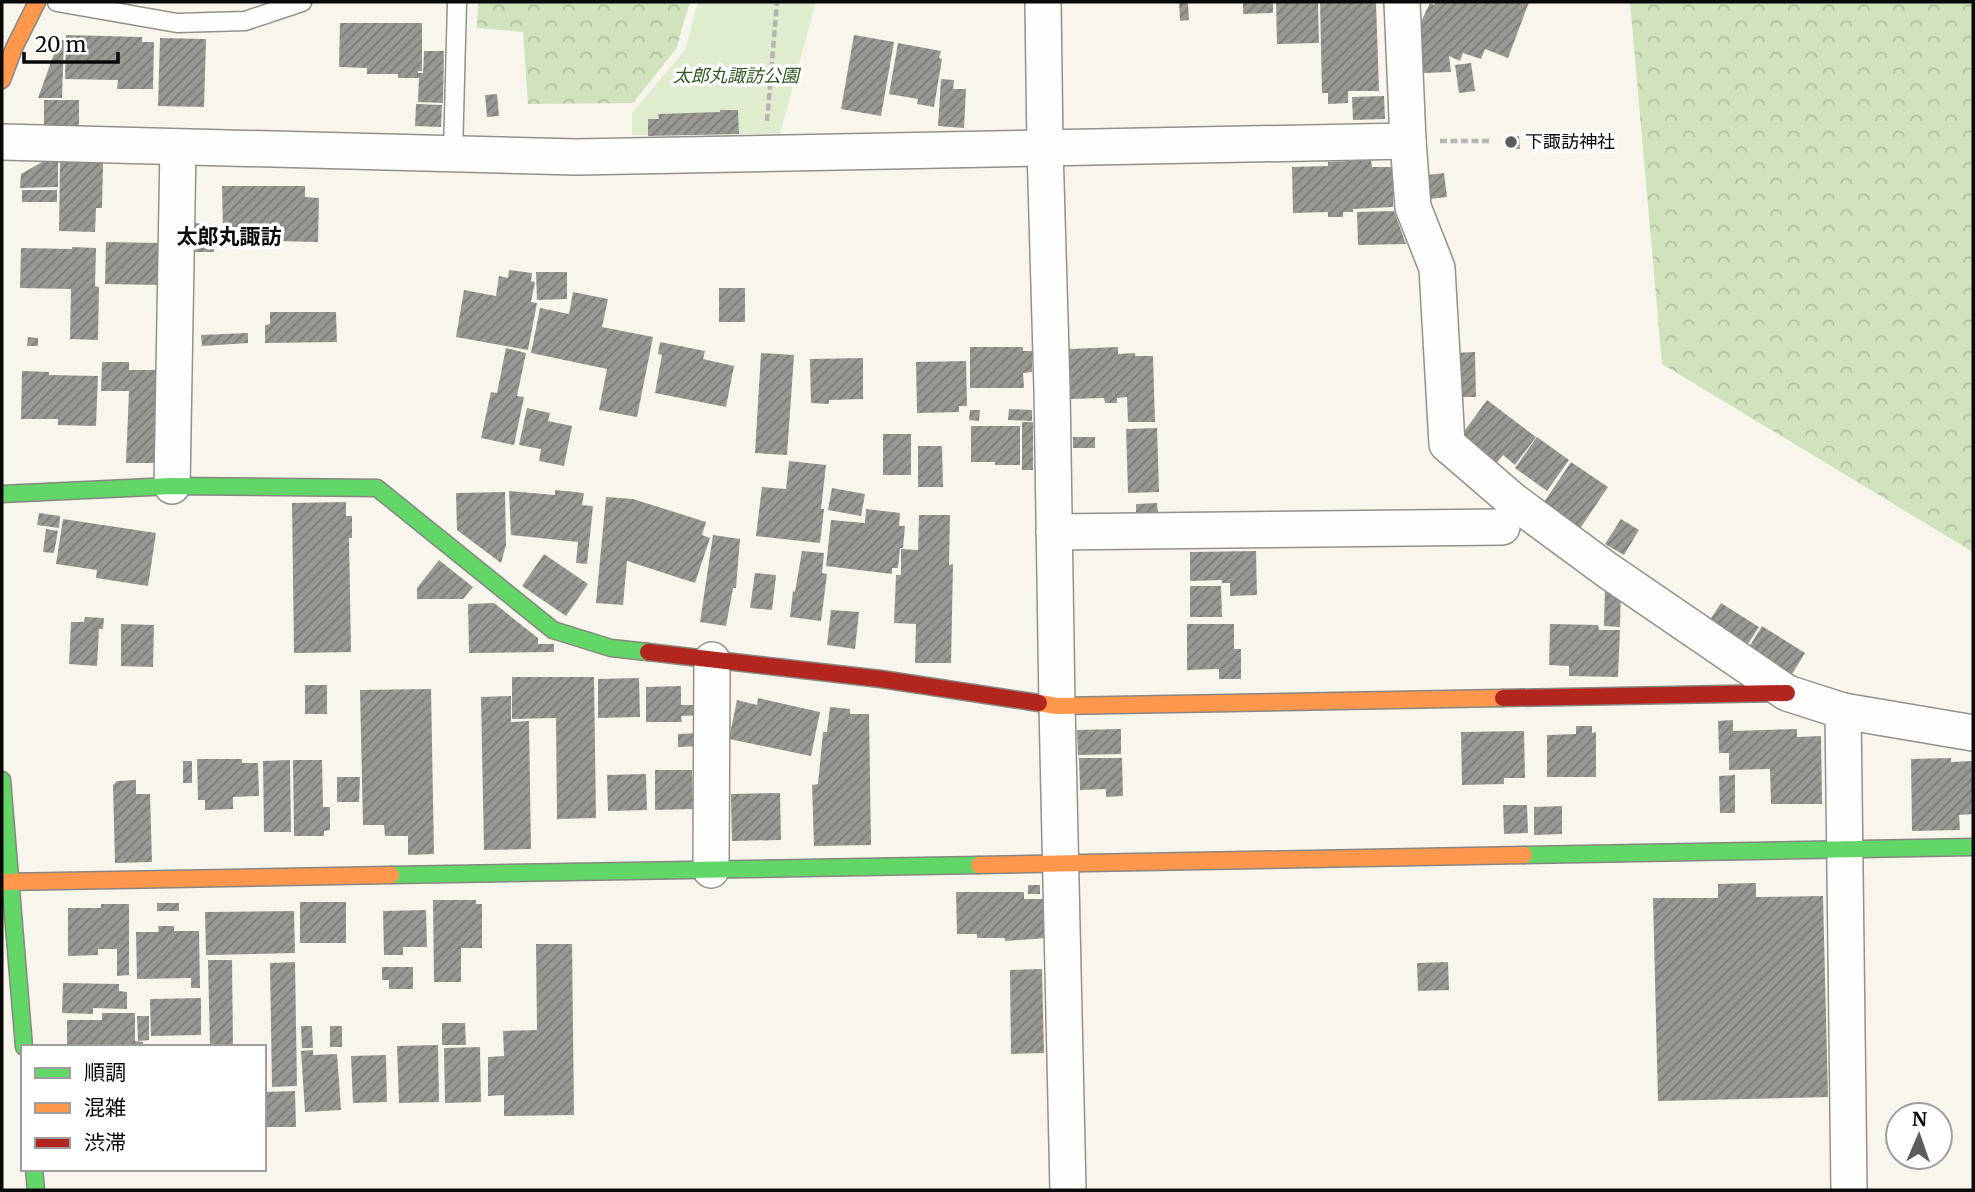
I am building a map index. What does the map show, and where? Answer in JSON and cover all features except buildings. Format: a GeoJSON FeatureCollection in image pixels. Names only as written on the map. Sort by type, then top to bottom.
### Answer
{"type":"FeatureCollection","features":[{"type":"Feature","properties":{"kind":"street"},"geometry":{"type":"LineString","coordinates":[[2,80],[14,48],[37,2]]}},
{"type":"Feature","properties":{"kind":"street"},"geometry":{"type":"LineString","coordinates":[[1043,2],[1068,1190]]}},
{"type":"Feature","properties":{"kind":"street"},"geometry":{"type":"LineString","coordinates":[[1402,2],[1413,207],[1437,268],[1447,444],[1512,500],[1607,570],[1787,692],[1843,711],[1973,733]]}},
{"type":"Feature","properties":{"kind":"street"},"geometry":{"type":"LineString","coordinates":[[2,142],[576,157],[1408,141]]}},
{"type":"Feature","properties":{"kind":"street"},"geometry":{"type":"LineString","coordinates":[[172,486],[178,147]]}},
{"type":"Feature","properties":{"kind":"street"},"geometry":{"type":"LineString","coordinates":[[2,494],[172,486],[377,488],[553,630],[611,648],[881,679],[1056,706],[1787,692]]}},
{"type":"Feature","properties":{"kind":"street"},"geometry":{"type":"LineString","coordinates":[[1054,532],[1502,527]]}},
{"type":"Feature","properties":{"kind":"street"},"geometry":{"type":"LineString","coordinates":[[711,870],[712,660]]}},
{"type":"Feature","properties":{"kind":"street"},"geometry":{"type":"LineString","coordinates":[[1843,711],[1849,1190]]}},
{"type":"Feature","properties":{"kind":"street"},"geometry":{"type":"LineString","coordinates":[[2,780],[6,882],[24,1045]]}},
{"type":"Feature","properties":{"kind":"street"},"geometry":{"type":"LineString","coordinates":[[6,882],[1973,847]]}},
{"type":"Feature","properties":{"kind":"street"},"geometry":{"type":"LineString","coordinates":[[34,1171],[36,1190]]}},
{"type":"Feature","properties":{"kind":"lane"},"geometry":{"type":"LineString","coordinates":[[57,2],[177,23],[245,21],[302,2]]}},
{"type":"Feature","properties":{"kind":"lane"},"geometry":{"type":"LineString","coordinates":[[453,154],[457,2]]}},
{"type":"Feature","properties":{"kind":"path"},"geometry":{"type":"LineString","coordinates":[[764,153],[777,2]]}},
{"type":"Feature","properties":{"kind":"path"},"geometry":{"type":"LineString","coordinates":[[1408,141],[1489,141]]}},
{"type":"Feature","properties":{"kind":"green space"},"geometry":{"type":"Polygon","coordinates":[[[478,2],[690,2],[676,49],[633,103],[528,104],[523,32],[477,28],[478,2]]]}},
{"type":"Feature","properties":{"kind":"green space","name":"太郎丸諏訪公園"},"geometry":{"type":"Polygon","coordinates":[[[698,2],[816,2],[780,134],[632,135],[632,113],[685,50],[698,2]]]}},
{"type":"Feature","properties":{"kind":"green space"},"geometry":{"type":"Polygon","coordinates":[[[1630,2],[1973,2],[1973,552],[1662,364],[1630,2]]]}},
{"type":"Feature","properties":{"kind":"traffic: fast"},"geometry":{"type":"LineString","coordinates":[[2,494],[172,486],[377,488],[553,630],[611,648],[648,652]]}},
{"type":"Feature","properties":{"kind":"traffic: fast"},"geometry":{"type":"LineString","coordinates":[[2,780],[24,1045]]}},
{"type":"Feature","properties":{"kind":"traffic: fast"},"geometry":{"type":"LineString","coordinates":[[1524,855],[1973,847]]}},
{"type":"Feature","properties":{"kind":"traffic: fast"},"geometry":{"type":"LineString","coordinates":[[391,875],[979,865]]}},
{"type":"Feature","properties":{"kind":"traffic: fast"},"geometry":{"type":"LineString","coordinates":[[34,1171],[36,1190]]}},
{"type":"Feature","properties":{"kind":"traffic: slow"},"geometry":{"type":"LineString","coordinates":[[2,80],[14,48],[37,2]]}},
{"type":"Feature","properties":{"kind":"traffic: slow"},"geometry":{"type":"LineString","coordinates":[[1039,703],[1057,706],[1503,698]]}},
{"type":"Feature","properties":{"kind":"traffic: slow"},"geometry":{"type":"LineString","coordinates":[[979,865],[1524,855]]}},
{"type":"Feature","properties":{"kind":"traffic: slow"},"geometry":{"type":"LineString","coordinates":[[2,882],[391,875]]}},
{"type":"Feature","properties":{"kind":"traffic: jam"},"geometry":{"type":"LineString","coordinates":[[648,652],[881,679],[1039,703]]}},
{"type":"Feature","properties":{"kind":"traffic: jam"},"geometry":{"type":"LineString","coordinates":[[1503,698],[1787,693]]}},
{"type":"Feature","properties":{"kind":"place","name":"下諏訪神社"},"geometry":{"type":"Point","coordinates":[1511,142]}},
{"type":"Feature","properties":{"kind":"district","name":"太郎丸諏訪"},"geometry":{"type":"Point","coordinates":[229,237]}}]}
